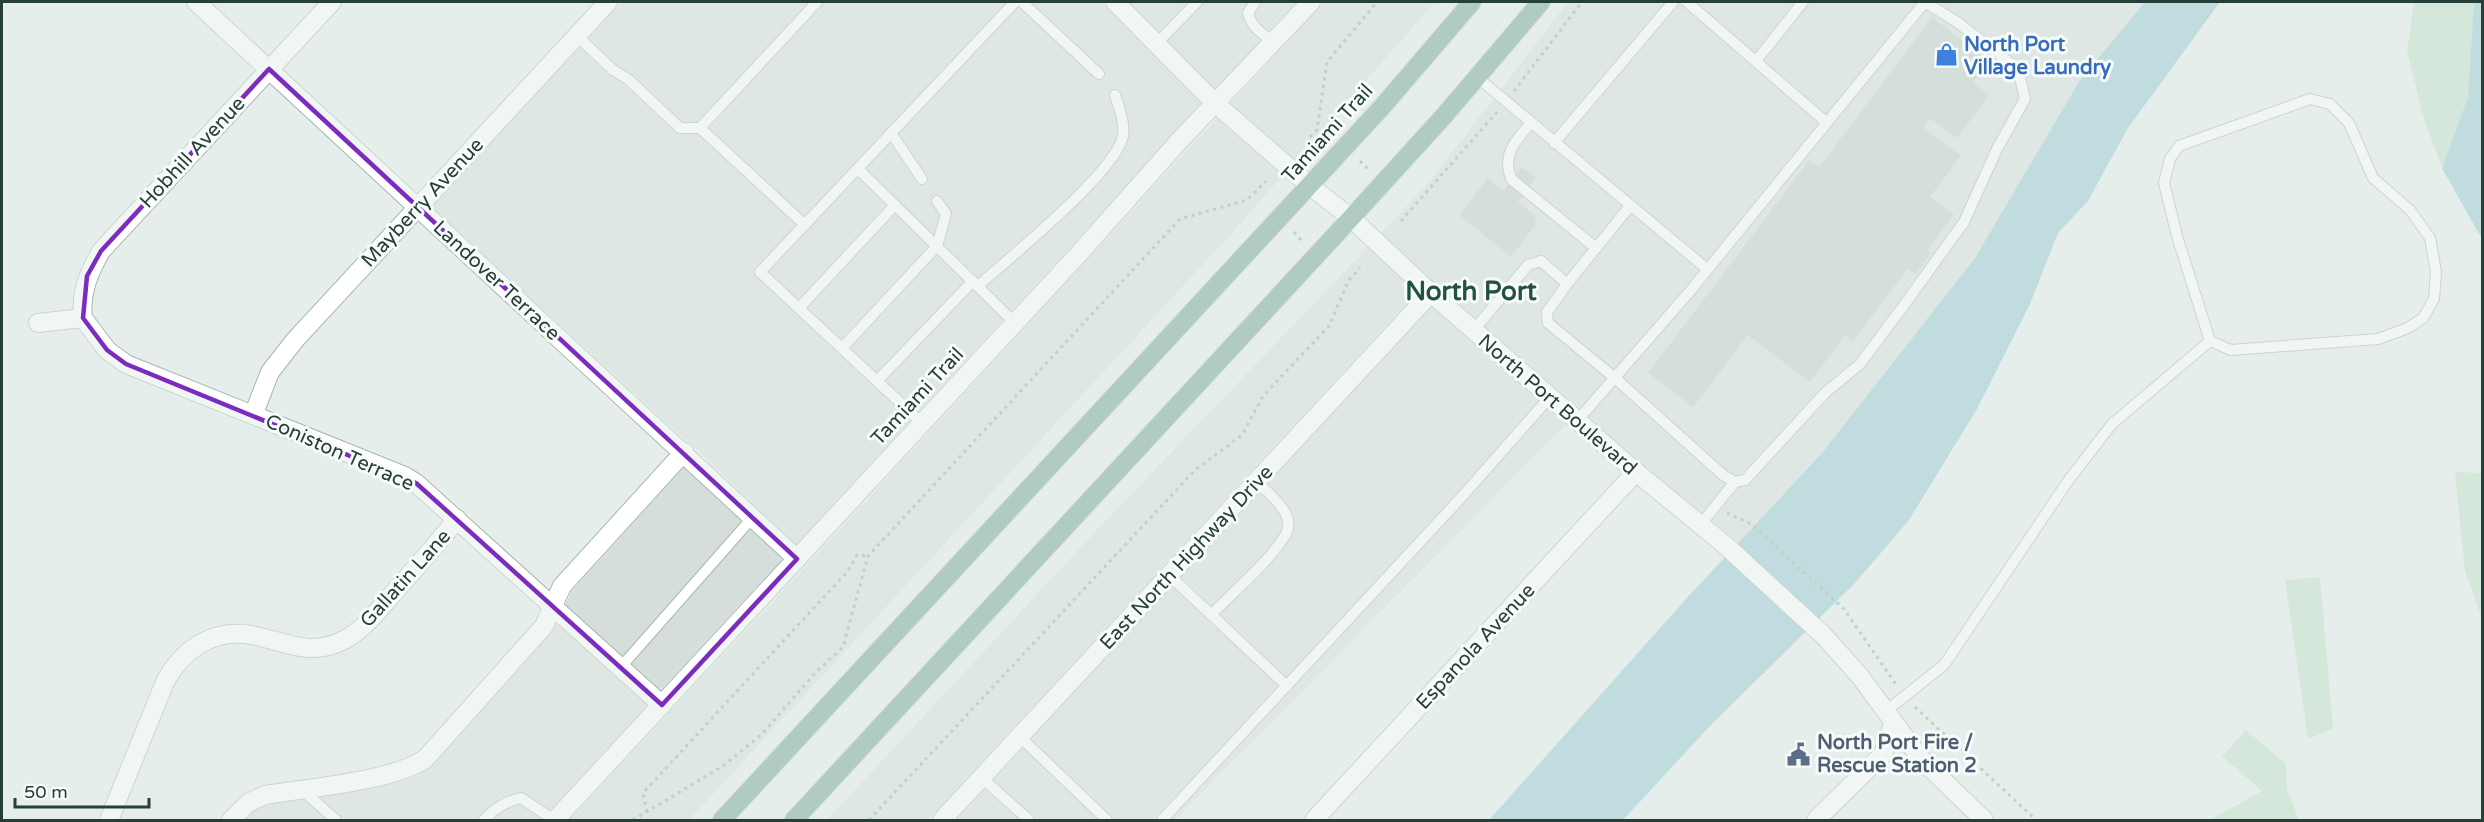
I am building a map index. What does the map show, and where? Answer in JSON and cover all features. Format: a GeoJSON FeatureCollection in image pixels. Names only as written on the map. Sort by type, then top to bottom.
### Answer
{"type":"FeatureCollection","features":[{"type":"Feature","properties":{"kind":"main road","name":"Tamiami Trail"},"geometry":{"type":"LineString","coordinates":[[722,820],[1382,106],[1472,2]]}},
{"type":"Feature","properties":{"kind":"main road"},"geometry":{"type":"LineString","coordinates":[[794,820],[1351,218],[1541,2]]}},
{"type":"Feature","properties":{"kind":"street","name":"Landover Terrace"},"geometry":{"type":"LineString","coordinates":[[196,2],[797,559]]}},
{"type":"Feature","properties":{"kind":"street","name":"Hobhill Avenue"},"geometry":{"type":"LineString","coordinates":[[83,318],[82,305],[87,276],[101,251],[332,2]]}},
{"type":"Feature","properties":{"kind":"street","name":"Mayberry Avenue"},"geometry":{"type":"LineString","coordinates":[[254,413],[274,365],[608,2]]}},
{"type":"Feature","properties":{"kind":"street","name":"North Port Boulevard"},"geometry":{"type":"LineString","coordinates":[[1115,2],[1216,104],[1309,185],[1351,218],[1431,293],[1636,472],[1701,524],[1823,634],[1859,675],[1922,760],[1984,820]]}},
{"type":"Feature","properties":{"kind":"street","name":"Tamiami Trail"},"geometry":{"type":"LineString","coordinates":[[554,820],[1311,2]]}},
{"type":"Feature","properties":{"kind":"street","name":"East North Highway Drive"},"geometry":{"type":"LineString","coordinates":[[947,819],[982,778],[1431,293]]}},
{"type":"Feature","properties":{"kind":"street"},"geometry":{"type":"LineString","coordinates":[[38,323],[83,318]]}},
{"type":"Feature","properties":{"kind":"street","name":"Coniston Terrace"},"geometry":{"type":"LineString","coordinates":[[83,318],[107,350],[126,364],[254,413],[405,476],[416,483],[662,705]]}},
{"type":"Feature","properties":{"kind":"street"},"geometry":{"type":"LineString","coordinates":[[236,819],[248,803],[265,795],[392,773],[413,768],[425,759],[544,626],[562,586],[684,452]]}},
{"type":"Feature","properties":{"kind":"street","name":"Espanola Avenue"},"geometry":{"type":"LineString","coordinates":[[1314,820],[1636,472]]}},
{"type":"Feature","properties":{"kind":"street","name":"Gallatin Lane"},"geometry":{"type":"LineString","coordinates":[[110,820],[165,682],[174,666],[186,653],[205,641],[226,635],[253,635],[294,647],[310,648],[343,640],[368,622],[457,519]]}},
{"type":"Feature","properties":{"kind":"street"},"geometry":{"type":"LineString","coordinates":[[1816,820],[1883,754],[1889,717]]}},
{"type":"Feature","properties":{"kind":"lane"},"geometry":{"type":"LineString","coordinates":[[700,128],[817,2]]}},
{"type":"Feature","properties":{"kind":"lane"},"geometry":{"type":"LineString","coordinates":[[922,423],[760,272],[1015,2]]}},
{"type":"Feature","properties":{"kind":"lane"},"geometry":{"type":"LineString","coordinates":[[1022,2],[1099,74]]}},
{"type":"Feature","properties":{"kind":"lane"},"geometry":{"type":"LineString","coordinates":[[1156,44],[1197,2]]}},
{"type":"Feature","properties":{"kind":"lane"},"geometry":{"type":"LineString","coordinates":[[1255,2],[1248,13],[1250,20],[1253,26],[1274,43]]}},
{"type":"Feature","properties":{"kind":"lane"},"geometry":{"type":"LineString","coordinates":[[1554,143],[1673,2]]}},
{"type":"Feature","properties":{"kind":"lane"},"geometry":{"type":"LineString","coordinates":[[1687,2],[1826,122]]}},
{"type":"Feature","properties":{"kind":"lane"},"geometry":{"type":"LineString","coordinates":[[1756,61],[1803,2]]}},
{"type":"Feature","properties":{"kind":"lane"},"geometry":{"type":"LineString","coordinates":[[1577,421],[1707,269],[1925,2],[1957,22],[2018,69],[2025,99],[1997,149],[1964,222],[1860,364],[1825,393],[1745,480],[1735,482],[1701,524]]}},
{"type":"Feature","properties":{"kind":"lane"},"geometry":{"type":"LineString","coordinates":[[576,35],[613,70],[628,79],[680,128],[700,128],[805,225]]}},
{"type":"Feature","properties":{"kind":"lane"},"geometry":{"type":"LineString","coordinates":[[1477,77],[1707,269]]}},
{"type":"Feature","properties":{"kind":"lane"},"geometry":{"type":"LineString","coordinates":[[877,381],[975,283],[1075,199],[1114,156],[1122,138],[1124,126],[1115,95]]}},
{"type":"Feature","properties":{"kind":"lane"},"geometry":{"type":"LineString","coordinates":[[2310,99],[2330,104],[2349,123],[2373,178],[2410,210],[2430,238],[2436,272],[2434,299],[2423,318],[2408,328],[2378,339],[2231,350],[2210,341],[2177,236],[2164,183],[2170,159],[2179,146],[2310,99]]}},
{"type":"Feature","properties":{"kind":"lane"},"geometry":{"type":"LineString","coordinates":[[1531,123],[1510,150],[1507,165],[1511,178],[1596,248]]}},
{"type":"Feature","properties":{"kind":"lane"},"geometry":{"type":"LineString","coordinates":[[891,133],[922,179]]}},
{"type":"Feature","properties":{"kind":"lane"},"geometry":{"type":"LineString","coordinates":[[858,169],[1016,322]]}},
{"type":"Feature","properties":{"kind":"lane"},"geometry":{"type":"LineString","coordinates":[[842,348],[937,246],[946,214],[937,201]]}},
{"type":"Feature","properties":{"kind":"lane"},"geometry":{"type":"LineString","coordinates":[[799,308],[895,205]]}},
{"type":"Feature","properties":{"kind":"lane"},"geometry":{"type":"LineString","coordinates":[[1630,206],[1547,312],[1548,323],[1615,378],[1723,475],[1735,482]]}},
{"type":"Feature","properties":{"kind":"lane"},"geometry":{"type":"LineString","coordinates":[[1474,330],[1528,265],[1541,261],[1567,284]]}},
{"type":"Feature","properties":{"kind":"lane"},"geometry":{"type":"LineString","coordinates":[[1889,717],[1904,696],[1944,665],[2094,445],[2112,424],[2210,341]]}},
{"type":"Feature","properties":{"kind":"lane"},"geometry":{"type":"LineString","coordinates":[[1162,820],[1458,501],[1550,397]]}},
{"type":"Feature","properties":{"kind":"lane"},"geometry":{"type":"LineString","coordinates":[[1210,615],[1269,555],[1284,538],[1288,529],[1288,518],[1256,481]]}},
{"type":"Feature","properties":{"kind":"lane"},"geometry":{"type":"LineString","coordinates":[[620,668],[753,517]]}},
{"type":"Feature","properties":{"kind":"lane"},"geometry":{"type":"LineString","coordinates":[[1169,575],[1287,686]]}},
{"type":"Feature","properties":{"kind":"lane"},"geometry":{"type":"LineString","coordinates":[[1020,737],[1107,820]]}},
{"type":"Feature","properties":{"kind":"lane"},"geometry":{"type":"LineString","coordinates":[[982,778],[1029,820]]}},
{"type":"Feature","properties":{"kind":"lane"},"geometry":{"type":"LineString","coordinates":[[301,789],[336,820]]}},
{"type":"Feature","properties":{"kind":"lane"},"geometry":{"type":"LineString","coordinates":[[484,820],[496,808],[508,801],[521,798],[554,820]]}},
{"type":"Feature","properties":{"kind":"path"},"geometry":{"type":"LineString","coordinates":[[1310,137],[1317,130],[1327,62],[1377,2]]}},
{"type":"Feature","properties":{"kind":"path"},"geometry":{"type":"LineString","coordinates":[[1401,221],[1506,102],[1537,58],[1582,2]]}},
{"type":"Feature","properties":{"kind":"path"},"geometry":{"type":"LineString","coordinates":[[1360,161],[1369,170]]}},
{"type":"Feature","properties":{"kind":"path"},"geometry":{"type":"LineString","coordinates":[[633,820],[723,766],[739,753],[762,734],[816,672],[843,647],[868,556],[1180,219],[1247,200],[1266,181]]}},
{"type":"Feature","properties":{"kind":"path"},"geometry":{"type":"LineString","coordinates":[[1294,232],[1301,240]]}},
{"type":"Feature","properties":{"kind":"path"},"geometry":{"type":"LineString","coordinates":[[869,820],[1194,471],[1242,435],[1263,396],[1329,326],[1349,280],[1360,268]]}},
{"type":"Feature","properties":{"kind":"path"},"geometry":{"type":"LineString","coordinates":[[1716,505],[1723,511],[1751,524],[1844,609],[1904,696],[2036,820]]}},
{"type":"Feature","properties":{"kind":"path"},"geometry":{"type":"LineString","coordinates":[[647,812],[643,793],[848,572],[857,555],[868,556]]}},
{"type":"Feature","properties":{"kind":"highlighted area"},"geometry":{"type":"Polygon","coordinates":[[[269,69],[797,559],[662,705],[416,483],[126,364],[107,350],[83,318],[87,276],[101,251],[269,69]]]}},
{"type":"Feature","properties":{"kind":"shaded area"},"geometry":{"type":"Polygon","coordinates":[[[622,2],[1101,2],[1202,104],[796,545],[698,451],[431,207],[622,2]]]}},
{"type":"Feature","properties":{"kind":"shaded area"},"geometry":{"type":"Polygon","coordinates":[[[1128,2],[1297,2],[1215,90],[1128,2]]]}},
{"type":"Feature","properties":{"kind":"shaded area"},"geometry":{"type":"Polygon","coordinates":[[[1324,2],[1435,2],[1295,161],[1230,104],[1324,2]]]}},
{"type":"Feature","properties":{"kind":"shaded area"},"geometry":{"type":"Polygon","coordinates":[[[1568,2],[2145,2],[2080,80],[1975,258],[1822,453],[1739,542],[1643,466],[1381,233],[1426,186],[1568,2]]]}},
{"type":"Feature","properties":{"kind":"shaded area"},"geometry":{"type":"Polygon","coordinates":[[[1217,118],[1283,175],[1232,233],[689,820],[569,820],[811,561],[1217,118]]]}},
{"type":"Feature","properties":{"kind":"shaded area"},"geometry":{"type":"Polygon","coordinates":[[[1368,247],[1417,292],[928,820],[827,820],[1094,533],[1368,247]]]}},
{"type":"Feature","properties":{"kind":"shaded area"},"geometry":{"type":"Polygon","coordinates":[[[1432,306],[1566,424],[1175,820],[956,820],[1432,306]]]}},
{"type":"Feature","properties":{"kind":"shaded area"},"geometry":{"type":"Polygon","coordinates":[[[685,466],[783,559],[660,691],[565,606],[571,592],[685,466]]]}},
{"type":"Feature","properties":{"kind":"shaded area"},"geometry":{"type":"Polygon","coordinates":[[[557,623],[648,705],[541,820],[244,820],[254,811],[269,804],[384,785],[419,775],[433,765],[552,632],[557,623]]]}},
{"type":"Feature","properties":{"kind":"green space"},"geometry":{"type":"Polygon","coordinates":[[[2414,2],[2474,2],[2468,97],[2442,168],[2423,116],[2407,51],[2414,2]]]}},
{"type":"Feature","properties":{"kind":"green space"},"geometry":{"type":"Polygon","coordinates":[[[2455,472],[2482,473],[2482,618],[2465,571],[2455,472]]]}},
{"type":"Feature","properties":{"kind":"green space"},"geometry":{"type":"Polygon","coordinates":[[[2320,577],[2333,729],[2308,739],[2285,580],[2320,577]]]}},
{"type":"Feature","properties":{"kind":"green space"},"geometry":{"type":"Polygon","coordinates":[[[2246,730],[2286,764],[2287,789],[2299,820],[2210,820],[2262,791],[2222,756],[2246,730]]]}},
{"type":"Feature","properties":{"kind":"water"},"geometry":{"type":"Polygon","coordinates":[[[2145,2],[2220,2],[2128,128],[2088,201],[2058,233],[2030,304],[1977,409],[1909,520],[1855,583],[1709,727],[1623,820],[1489,820],[1686,599],[1822,453],[1975,258],[2080,80],[2145,2]]]}},
{"type":"Feature","properties":{"kind":"water"},"geometry":{"type":"Polygon","coordinates":[[[2474,2],[2482,2],[2482,236],[2442,168],[2468,97],[2474,2]]]}},
{"type":"Feature","properties":{"kind":"building"},"geometry":{"type":"Polygon","coordinates":[[[1932,17],[1981,55],[1970,69],[1979,75],[1973,82],[1989,95],[1957,138],[1930,118],[1923,128],[1961,156],[1930,197],[1954,215],[1927,250],[1931,253],[1916,274],[1908,269],[1853,341],[1845,335],[1810,382],[1748,335],[1693,407],[1648,373],[1809,160],[1819,167],[1932,17]]]}},
{"type":"Feature","properties":{"kind":"building"},"geometry":{"type":"Polygon","coordinates":[[[1522,167],[1536,178],[1518,202],[1537,217],[1534,222],[1536,224],[1511,257],[1459,215],[1488,178],[1503,191],[1522,167]]]}},
{"type":"Feature","properties":{"kind":"place","name":"North Port Village Laundry"},"geometry":{"type":"Point","coordinates":[1946,55]}},
{"type":"Feature","properties":{"kind":"place","name":"North Port Fire / Rescue Station 2"},"geometry":{"type":"Point","coordinates":[1799,754]}},
{"type":"Feature","properties":{"kind":"district","name":"North Port"},"geometry":{"type":"Point","coordinates":[1471,291]}}]}
